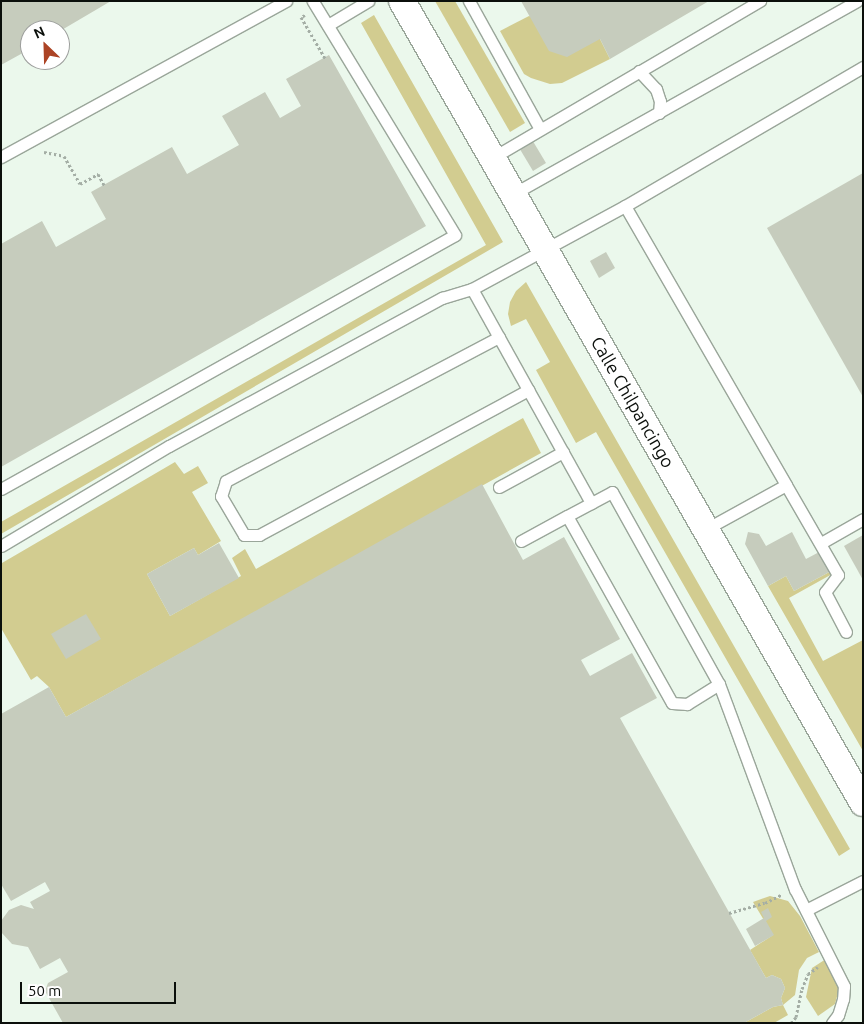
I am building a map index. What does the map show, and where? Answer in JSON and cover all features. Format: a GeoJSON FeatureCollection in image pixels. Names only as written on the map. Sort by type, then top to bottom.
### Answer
{"type":"FeatureCollection","features":[{"type":"Feature","properties":{"kind":"street","name":"Calle Chilpancingo"},"geometry":{"type":"LineString","coordinates":[[402,1],[863,803]]}},
{"type":"Feature","properties":{"kind":"lane"},"geometry":{"type":"LineString","coordinates":[[1,157],[286,1]]}},
{"type":"Feature","properties":{"kind":"lane"},"geometry":{"type":"LineString","coordinates":[[1,489],[455,235],[313,1]]}},
{"type":"Feature","properties":{"kind":"lane"},"geometry":{"type":"LineString","coordinates":[[328,24],[368,1]]}},
{"type":"Feature","properties":{"kind":"lane"},"geometry":{"type":"LineString","coordinates":[[469,1],[540,129]]}},
{"type":"Feature","properties":{"kind":"lane"},"geometry":{"type":"LineString","coordinates":[[492,158],[760,1]]}},
{"type":"Feature","properties":{"kind":"lane"},"geometry":{"type":"LineString","coordinates":[[513,194],[857,1]]}},
{"type":"Feature","properties":{"kind":"lane"},"geometry":{"type":"LineString","coordinates":[[1,546],[170,446],[442,298],[472,289],[625,206],[863,67]]}},
{"type":"Feature","properties":{"kind":"lane"},"geometry":{"type":"LineString","coordinates":[[639,71],[656,89],[660,101],[659,113]]}},
{"type":"Feature","properties":{"kind":"lane"},"geometry":{"type":"LineString","coordinates":[[625,206],[839,577],[826,589],[826,596],[846,632]]}},
{"type":"Feature","properties":{"kind":"lane"},"geometry":{"type":"LineString","coordinates":[[472,289],[591,503]]}},
{"type":"Feature","properties":{"kind":"lane"},"geometry":{"type":"LineString","coordinates":[[499,337],[226,481],[221,496],[244,536],[259,535],[528,390]]}},
{"type":"Feature","properties":{"kind":"lane"},"geometry":{"type":"LineString","coordinates":[[499,486],[562,452]]}},
{"type":"Feature","properties":{"kind":"lane"},"geometry":{"type":"LineString","coordinates":[[706,529],[786,485]]}},
{"type":"Feature","properties":{"kind":"lane"},"geometry":{"type":"LineString","coordinates":[[521,541],[612,492],[719,684],[795,889],[844,986],[843,999],[838,1015],[832,1023]]}},
{"type":"Feature","properties":{"kind":"lane"},"geometry":{"type":"LineString","coordinates":[[567,516],[672,703],[687,704],[719,684]]}},
{"type":"Feature","properties":{"kind":"lane"},"geometry":{"type":"LineString","coordinates":[[821,543],[863,518]]}},
{"type":"Feature","properties":{"kind":"lane"},"geometry":{"type":"LineString","coordinates":[[806,910],[863,881]]}},
{"type":"Feature","properties":{"kind":"path"},"geometry":{"type":"LineString","coordinates":[[19,147],[64,156],[80,184],[98,174],[104,185]]}},
{"type":"Feature","properties":{"kind":"path"},"geometry":{"type":"LineString","coordinates":[[729,913],[765,903]]}},
{"type":"Feature","properties":{"kind":"path"},"geometry":{"type":"LineString","coordinates":[[791,1023],[796,1017],[802,988],[808,974],[819,966]]}},
{"type":"Feature","properties":{"kind":"shaded area"},"geometry":{"type":"Polygon","coordinates":[[[435,1],[455,1],[525,123],[510,132],[435,1]]]}},
{"type":"Feature","properties":{"kind":"shaded area"},"geometry":{"type":"Polygon","coordinates":[[[374,15],[503,242],[1,534],[1,522],[486,245],[361,23],[374,15]]]}},
{"type":"Feature","properties":{"kind":"shaded area"},"geometry":{"type":"Polygon","coordinates":[[[529,16],[600,39],[610,59],[562,83],[550,84],[531,78],[524,74],[500,31],[529,16]]]}},
{"type":"Feature","properties":{"kind":"shaded area"},"geometry":{"type":"Polygon","coordinates":[[[526,282],[850,849],[839,856],[596,432],[576,443],[536,370],[550,362],[526,319],[511,326],[508,314],[510,302],[516,291],[526,282]]]}},
{"type":"Feature","properties":{"kind":"shaded area"},"geometry":{"type":"Polygon","coordinates":[[[523,418],[541,453],[66,717],[49,687],[37,676],[31,680],[1,628],[2,563],[175,462],[184,474],[198,466],[208,483],[192,492],[221,541],[198,555],[194,548],[147,574],[170,616],[241,576],[232,558],[245,549],[256,569],[523,418]]]}},
{"type":"Feature","properties":{"kind":"shaded area"},"geometry":{"type":"Polygon","coordinates":[[[833,570],[834,573],[789,598],[823,661],[863,640],[863,751],[768,586],[786,576],[794,591],[833,570]]]}},
{"type":"Feature","properties":{"kind":"shaded area"},"geometry":{"type":"Polygon","coordinates":[[[770,896],[788,901],[800,916],[819,952],[807,958],[799,970],[795,995],[783,1005],[781,998],[785,988],[781,979],[772,975],[766,978],[750,950],[773,935],[753,902],[770,896]]]}},
{"type":"Feature","properties":{"kind":"shaded area"},"geometry":{"type":"Polygon","coordinates":[[[826,959],[838,982],[838,993],[835,1004],[818,1016],[806,997],[812,968],[826,959]]]}},
{"type":"Feature","properties":{"kind":"shaded area"},"geometry":{"type":"Polygon","coordinates":[[[783,1005],[788,1015],[774,1023],[744,1023],[773,1007],[783,1005]]]}},
{"type":"Feature","properties":{"kind":"building"},"geometry":{"type":"Polygon","coordinates":[[[1,1],[111,1],[70,25],[70,20],[20,20],[20,55],[1,65],[1,1]]]}},
{"type":"Feature","properties":{"kind":"building"},"geometry":{"type":"Polygon","coordinates":[[[521,1],[709,1],[610,59],[600,39],[567,57],[549,51],[521,1]]]}},
{"type":"Feature","properties":{"kind":"building"},"geometry":{"type":"Polygon","coordinates":[[[329,55],[426,226],[1,467],[1,244],[42,221],[56,247],[106,219],[91,192],[172,147],[187,174],[239,145],[222,116],[265,92],[280,118],[301,106],[286,79],[329,55]]]}},
{"type":"Feature","properties":{"kind":"building"},"geometry":{"type":"Polygon","coordinates":[[[531,138],[546,163],[533,171],[518,146],[531,138]]]}},
{"type":"Feature","properties":{"kind":"building"},"geometry":{"type":"Polygon","coordinates":[[[863,173],[863,397],[767,228],[863,173]]]}},
{"type":"Feature","properties":{"kind":"building"},"geometry":{"type":"Polygon","coordinates":[[[606,252],[615,268],[599,278],[590,261],[606,252]]]}},
{"type":"Feature","properties":{"kind":"building"},"geometry":{"type":"Polygon","coordinates":[[[482,484],[523,560],[564,537],[620,639],[581,660],[590,676],[632,653],[657,698],[620,718],[766,978],[772,975],[781,979],[785,988],[781,998],[783,1005],[773,1007],[744,1023],[63,1023],[45,991],[48,983],[68,972],[60,958],[40,969],[28,947],[12,944],[1,932],[1,921],[9,910],[21,905],[34,909],[30,902],[50,891],[45,882],[11,901],[1,884],[1,714],[49,687],[66,717],[482,484]]]}},
{"type":"Feature","properties":{"kind":"building"},"geometry":{"type":"Polygon","coordinates":[[[748,532],[759,534],[766,546],[792,532],[806,559],[823,550],[833,570],[794,591],[786,576],[768,586],[745,544],[748,532]]]}},
{"type":"Feature","properties":{"kind":"building"},"geometry":{"type":"Polygon","coordinates":[[[863,535],[863,580],[844,546],[863,535]]]}},
{"type":"Feature","properties":{"kind":"building"},"geometry":{"type":"Polygon","coordinates":[[[219,543],[239,578],[170,616],[147,574],[194,548],[198,555],[219,543]]]}},
{"type":"Feature","properties":{"kind":"building"},"geometry":{"type":"Polygon","coordinates":[[[86,614],[101,639],[66,659],[51,634],[86,614]]]}},
{"type":"Feature","properties":{"kind":"building"},"geometry":{"type":"Polygon","coordinates":[[[768,908],[772,917],[766,921],[774,935],[755,946],[746,929],[764,918],[761,912],[768,908]]]}}]}
